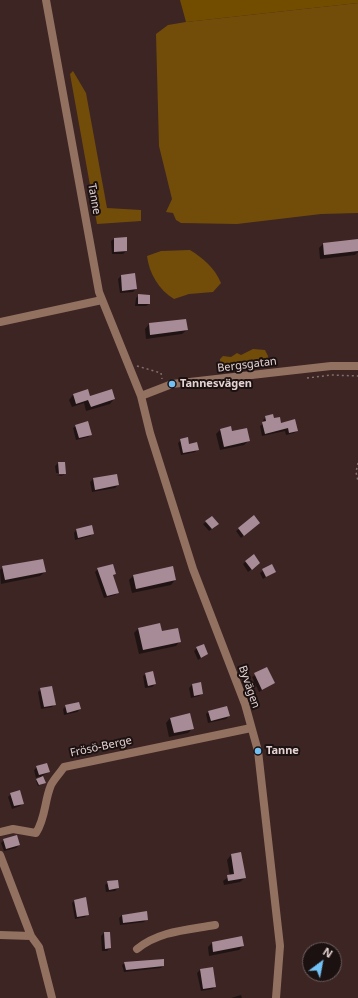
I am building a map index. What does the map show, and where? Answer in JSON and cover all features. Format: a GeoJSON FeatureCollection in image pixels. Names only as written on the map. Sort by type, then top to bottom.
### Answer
{"type":"FeatureCollection","features":[{"type":"Feature","properties":{"kind":"street","name":"Tanne"},"geometry":{"type":"LineString","coordinates":[[46,0],[102,300],[141,396]]}},
{"type":"Feature","properties":{"kind":"street"},"geometry":{"type":"LineString","coordinates":[[0,322],[102,300]]}},
{"type":"Feature","properties":{"kind":"street","name":"Bergsgatan"},"geometry":{"type":"LineString","coordinates":[[141,396],[172,384],[324,367],[358,366]]}},
{"type":"Feature","properties":{"kind":"street","name":"Byvägen"},"geometry":{"type":"LineString","coordinates":[[141,396],[150,433],[193,569],[245,704],[258,751],[280,946],[276,998]]}},
{"type":"Feature","properties":{"kind":"street","name":"Frösö-Berge"},"geometry":{"type":"LineString","coordinates":[[0,832],[13,829],[36,833],[43,822],[44,810],[52,784],[64,767],[251,728]]}},
{"type":"Feature","properties":{"kind":"street"},"geometry":{"type":"LineString","coordinates":[[0,856],[31,936],[39,947],[52,998]]}},
{"type":"Feature","properties":{"kind":"street"},"geometry":{"type":"LineString","coordinates":[[137,949],[155,937],[170,932],[215,925]]}},
{"type":"Feature","properties":{"kind":"street"},"geometry":{"type":"LineString","coordinates":[[0,935],[31,936]]}},
{"type":"Feature","properties":{"kind":"path"},"geometry":{"type":"LineString","coordinates":[[135,364],[161,373],[164,387]]}},
{"type":"Feature","properties":{"kind":"path"},"geometry":{"type":"LineString","coordinates":[[300,378],[331,375],[358,376]]}},
{"type":"Feature","properties":{"kind":"path"},"geometry":{"type":"LineString","coordinates":[[358,463],[356,472],[358,481]]}},
{"type":"Feature","properties":{"kind":"shaded area"},"geometry":{"type":"Polygon","coordinates":[[[180,0],[358,0],[358,3],[186,22],[180,0]]]}},
{"type":"Feature","properties":{"kind":"shaded area"},"geometry":{"type":"Polygon","coordinates":[[[358,3],[358,213],[321,214],[237,224],[181,223],[176,220],[173,213],[166,212],[172,199],[159,146],[156,34],[168,25],[186,22],[358,3]]]}},
{"type":"Feature","properties":{"kind":"shaded area"},"geometry":{"type":"Polygon","coordinates":[[[73,71],[86,93],[107,208],[141,210],[141,221],[97,224],[70,74],[73,71]]]}},
{"type":"Feature","properties":{"kind":"shaded area"},"geometry":{"type":"Polygon","coordinates":[[[190,250],[208,264],[215,272],[221,283],[213,292],[189,294],[174,299],[159,286],[152,275],[147,256],[161,251],[190,250]]]}},
{"type":"Feature","properties":{"kind":"shaded area"},"geometry":{"type":"Polygon","coordinates":[[[253,349],[265,350],[268,356],[267,363],[244,368],[234,367],[231,369],[220,365],[220,359],[223,356],[231,357],[237,353],[241,355],[253,349]]]}},
{"type":"Feature","properties":{"kind":"building"},"geometry":{"type":"Polygon","coordinates":[[[127,237],[127,251],[114,252],[114,238],[127,237]]]}},
{"type":"Feature","properties":{"kind":"building"},"geometry":{"type":"Polygon","coordinates":[[[358,239],[358,251],[324,255],[323,243],[358,239]]]}},
{"type":"Feature","properties":{"kind":"building"},"geometry":{"type":"Polygon","coordinates":[[[135,273],[137,289],[122,291],[121,275],[135,273]]]}},
{"type":"Feature","properties":{"kind":"building"},"geometry":{"type":"Polygon","coordinates":[[[138,294],[150,295],[150,304],[138,304],[138,294]]]}},
{"type":"Feature","properties":{"kind":"building"},"geometry":{"type":"Polygon","coordinates":[[[186,319],[188,330],[150,335],[149,323],[186,319]]]}},
{"type":"Feature","properties":{"kind":"building"},"geometry":{"type":"Polygon","coordinates":[[[88,389],[90,396],[112,389],[115,399],[91,407],[88,400],[76,404],[73,394],[88,389]]]}},
{"type":"Feature","properties":{"kind":"building"},"geometry":{"type":"Polygon","coordinates":[[[273,414],[274,418],[280,417],[281,423],[295,419],[298,431],[289,433],[288,428],[265,434],[262,422],[266,421],[265,416],[273,414]]]}},
{"type":"Feature","properties":{"kind":"building"},"geometry":{"type":"Polygon","coordinates":[[[88,421],[92,435],[79,438],[75,425],[88,421]]]}},
{"type":"Feature","properties":{"kind":"building"},"geometry":{"type":"Polygon","coordinates":[[[231,426],[232,431],[247,428],[250,441],[224,447],[220,429],[231,426]]]}},
{"type":"Feature","properties":{"kind":"building"},"geometry":{"type":"Polygon","coordinates":[[[188,437],[189,444],[197,442],[199,450],[183,453],[180,439],[188,437]]]}},
{"type":"Feature","properties":{"kind":"building"},"geometry":{"type":"Polygon","coordinates":[[[58,462],[65,462],[66,474],[59,474],[58,462]]]}},
{"type":"Feature","properties":{"kind":"building"},"geometry":{"type":"Polygon","coordinates":[[[117,474],[119,485],[95,490],[93,478],[117,474]]]}},
{"type":"Feature","properties":{"kind":"building"},"geometry":{"type":"Polygon","coordinates":[[[254,515],[260,523],[244,536],[238,528],[254,515]]]}},
{"type":"Feature","properties":{"kind":"building"},"geometry":{"type":"Polygon","coordinates":[[[212,516],[219,524],[212,529],[205,521],[212,516]]]}},
{"type":"Feature","properties":{"kind":"building"},"geometry":{"type":"Polygon","coordinates":[[[92,525],[94,534],[78,538],[76,529],[92,525]]]}},
{"type":"Feature","properties":{"kind":"building"},"geometry":{"type":"Polygon","coordinates":[[[254,554],[260,563],[252,570],[245,561],[254,554]]]}},
{"type":"Feature","properties":{"kind":"building"},"geometry":{"type":"Polygon","coordinates":[[[43,559],[46,572],[5,580],[2,566],[43,559]]]}},
{"type":"Feature","properties":{"kind":"building"},"geometry":{"type":"Polygon","coordinates":[[[113,564],[116,574],[113,575],[119,593],[107,596],[97,568],[113,564]]]}},
{"type":"Feature","properties":{"kind":"building"},"geometry":{"type":"Polygon","coordinates":[[[272,564],[276,572],[266,577],[262,569],[272,564]]]}},
{"type":"Feature","properties":{"kind":"building"},"geometry":{"type":"Polygon","coordinates":[[[173,566],[176,580],[136,589],[133,575],[173,566]]]}},
{"type":"Feature","properties":{"kind":"building"},"geometry":{"type":"Polygon","coordinates":[[[160,623],[162,631],[178,628],[181,642],[143,650],[138,628],[160,623]]]}},
{"type":"Feature","properties":{"kind":"building"},"geometry":{"type":"Polygon","coordinates":[[[204,644],[208,654],[201,658],[196,647],[204,644]]]}},
{"type":"Feature","properties":{"kind":"building"},"geometry":{"type":"Polygon","coordinates":[[[267,667],[275,683],[262,690],[254,673],[267,667]]]}},
{"type":"Feature","properties":{"kind":"building"},"geometry":{"type":"Polygon","coordinates":[[[153,671],[156,684],[148,686],[145,673],[153,671]]]}},
{"type":"Feature","properties":{"kind":"building"},"geometry":{"type":"Polygon","coordinates":[[[201,682],[203,694],[194,696],[192,684],[201,682]]]}},
{"type":"Feature","properties":{"kind":"building"},"geometry":{"type":"Polygon","coordinates":[[[52,686],[56,705],[44,707],[40,688],[52,686]]]}},
{"type":"Feature","properties":{"kind":"building"},"geometry":{"type":"Polygon","coordinates":[[[79,702],[81,709],[67,713],[65,705],[79,702]]]}},
{"type":"Feature","properties":{"kind":"building"},"geometry":{"type":"Polygon","coordinates":[[[227,706],[230,716],[211,721],[208,711],[227,706]]]}},
{"type":"Feature","properties":{"kind":"building"},"geometry":{"type":"Polygon","coordinates":[[[190,713],[194,729],[174,733],[170,718],[190,713]]]}},
{"type":"Feature","properties":{"kind":"building"},"geometry":{"type":"Polygon","coordinates":[[[47,763],[50,772],[39,775],[36,766],[47,763]]]}},
{"type":"Feature","properties":{"kind":"building"},"geometry":{"type":"Polygon","coordinates":[[[43,776],[46,783],[39,785],[36,779],[43,776]]]}},
{"type":"Feature","properties":{"kind":"building"},"geometry":{"type":"Polygon","coordinates":[[[20,790],[24,804],[14,806],[10,793],[20,790]]]}},
{"type":"Feature","properties":{"kind":"building"},"geometry":{"type":"Polygon","coordinates":[[[17,835],[20,845],[6,849],[3,839],[17,835]]]}},
{"type":"Feature","properties":{"kind":"building"},"geometry":{"type":"Polygon","coordinates":[[[241,852],[246,878],[228,881],[227,875],[234,874],[231,854],[241,852]]]}},
{"type":"Feature","properties":{"kind":"building"},"geometry":{"type":"Polygon","coordinates":[[[118,880],[119,888],[109,890],[107,881],[118,880]]]}},
{"type":"Feature","properties":{"kind":"building"},"geometry":{"type":"Polygon","coordinates":[[[86,897],[89,915],[77,917],[74,900],[86,897]]]}},
{"type":"Feature","properties":{"kind":"building"},"geometry":{"type":"Polygon","coordinates":[[[147,911],[148,920],[123,923],[122,915],[147,911]]]}},
{"type":"Feature","properties":{"kind":"building"},"geometry":{"type":"Polygon","coordinates":[[[104,932],[110,932],[111,948],[105,949],[104,932]]]}},
{"type":"Feature","properties":{"kind":"building"},"geometry":{"type":"Polygon","coordinates":[[[242,936],[244,946],[213,952],[212,942],[242,936]]]}},
{"type":"Feature","properties":{"kind":"building"},"geometry":{"type":"Polygon","coordinates":[[[164,959],[164,966],[126,970],[124,962],[164,959]]]}},
{"type":"Feature","properties":{"kind":"building"},"geometry":{"type":"Polygon","coordinates":[[[213,967],[216,987],[203,989],[200,969],[213,967]]]}},
{"type":"Feature","properties":{"kind":"place","name":"Tannesvägen"},"geometry":{"type":"Point","coordinates":[172,384]}},
{"type":"Feature","properties":{"kind":"place","name":"Tanne"},"geometry":{"type":"Point","coordinates":[258,751]}}]}
